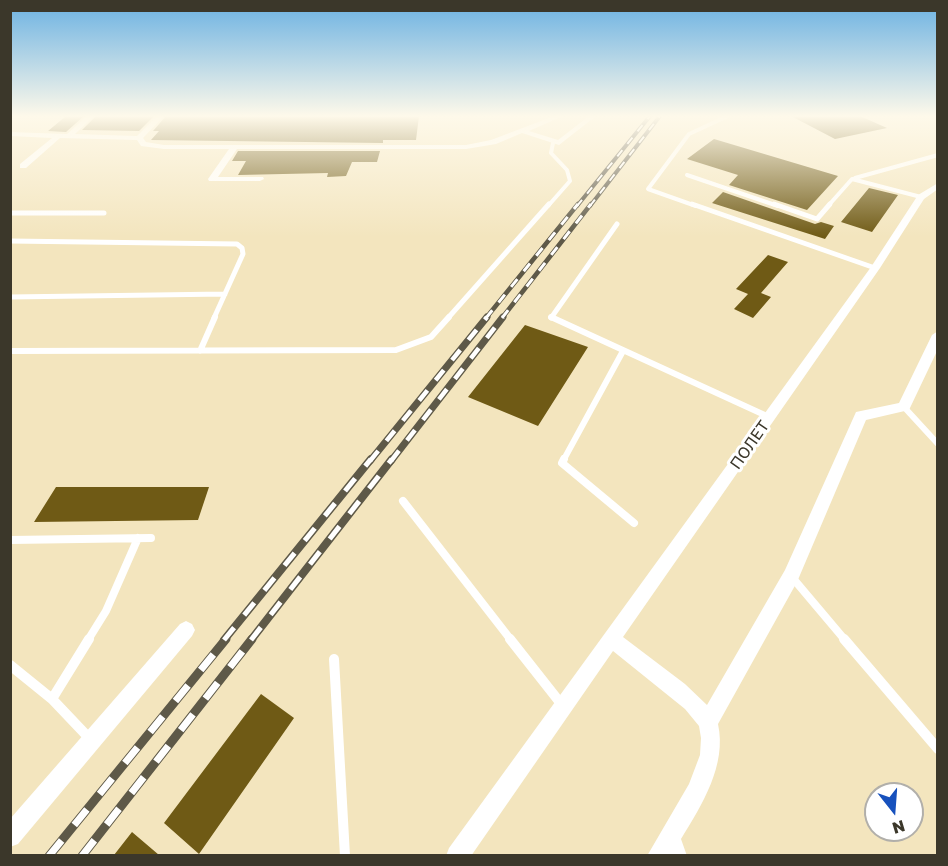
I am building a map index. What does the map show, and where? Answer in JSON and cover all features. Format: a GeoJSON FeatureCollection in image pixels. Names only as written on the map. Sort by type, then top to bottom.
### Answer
{"type":"FeatureCollection","features":[{"type":"Feature","properties":{"kind":"street"},"geometry":{"type":"LineString","coordinates":[[23,166],[34,156]]}},
{"type":"Feature","properties":{"kind":"street"},"geometry":{"type":"LineString","coordinates":[[228,156],[212,179],[260,179]]}},
{"type":"Feature","properties":{"kind":"street","name":"ПОЛЕТ"},"geometry":{"type":"LineString","coordinates":[[457,855],[875,268],[921,197],[938,185]]}},
{"type":"Feature","properties":{"kind":"street"},"geometry":{"type":"LineString","coordinates":[[708,722],[791,576],[861,416],[904,407],[936,344]]}},
{"type":"Feature","properties":{"kind":"street"},"geometry":{"type":"LineString","coordinates":[[12,832],[186,630]]}},
{"type":"Feature","properties":{"kind":"street"},"geometry":{"type":"LineString","coordinates":[[611,639],[690,701],[708,722],[711,751],[698,788],[673,846],[658,855]]}},
{"type":"Feature","properties":{"kind":"lane"},"geometry":{"type":"LineString","coordinates":[[10,351],[396,350],[431,337],[570,181],[567,170],[554,156]]}},
{"type":"Feature","properties":{"kind":"lane"},"geometry":{"type":"LineString","coordinates":[[672,156],[648,189],[875,268]]}},
{"type":"Feature","properties":{"kind":"lane"},"geometry":{"type":"LineString","coordinates":[[687,175],[817,219],[852,179],[933,156]]}},
{"type":"Feature","properties":{"kind":"lane"},"geometry":{"type":"LineString","coordinates":[[852,179],[921,197]]}},
{"type":"Feature","properties":{"kind":"lane"},"geometry":{"type":"LineString","coordinates":[[10,213],[104,213]]}},
{"type":"Feature","properties":{"kind":"lane"},"geometry":{"type":"LineString","coordinates":[[617,224],[550,318],[769,417]]}},
{"type":"Feature","properties":{"kind":"lane"},"geometry":{"type":"LineString","coordinates":[[10,241],[232,242],[242,248],[243,254],[200,351]]}},
{"type":"Feature","properties":{"kind":"lane"},"geometry":{"type":"LineString","coordinates":[[10,297],[225,294]]}},
{"type":"Feature","properties":{"kind":"lane"},"geometry":{"type":"LineString","coordinates":[[623,351],[562,463],[634,523]]}},
{"type":"Feature","properties":{"kind":"lane"},"geometry":{"type":"LineString","coordinates":[[904,407],[938,444]]}},
{"type":"Feature","properties":{"kind":"lane"},"geometry":{"type":"LineString","coordinates":[[403,501],[564,707]]}},
{"type":"Feature","properties":{"kind":"lane"},"geometry":{"type":"LineString","coordinates":[[52,699],[106,611],[138,538]]}},
{"type":"Feature","properties":{"kind":"lane"},"geometry":{"type":"LineString","coordinates":[[10,540],[151,538]]}},
{"type":"Feature","properties":{"kind":"lane"},"geometry":{"type":"LineString","coordinates":[[791,576],[938,749]]}},
{"type":"Feature","properties":{"kind":"lane"},"geometry":{"type":"LineString","coordinates":[[334,659],[345,855]]}},
{"type":"Feature","properties":{"kind":"lane"},"geometry":{"type":"LineString","coordinates":[[10,666],[52,699],[91,741]]}},
{"type":"Feature","properties":{"kind":"shaded area"},"geometry":{"type":"Polygon","coordinates":[[[10,156],[937,156],[937,855],[11,855],[10,156]]]}},
{"type":"Feature","properties":{"kind":"building"},"geometry":{"type":"Polygon","coordinates":[[[235,156],[379,156],[377,162],[352,162],[346,176],[327,177],[328,173],[238,175],[246,161],[232,161],[235,156]]]}},
{"type":"Feature","properties":{"kind":"building"},"geometry":{"type":"Polygon","coordinates":[[[690,156],[772,156],[838,176],[807,210],[729,185],[738,175],[687,159],[690,156]]]}},
{"type":"Feature","properties":{"kind":"building"},"geometry":{"type":"Polygon","coordinates":[[[869,188],[898,195],[872,232],[841,222],[869,188]]]}},
{"type":"Feature","properties":{"kind":"building"},"geometry":{"type":"Polygon","coordinates":[[[723,192],[815,224],[821,222],[834,226],[825,239],[712,203],[723,192]]]}},
{"type":"Feature","properties":{"kind":"building"},"geometry":{"type":"Polygon","coordinates":[[[768,255],[788,262],[761,293],[771,297],[753,318],[734,309],[748,294],[736,289],[768,255]]]}},
{"type":"Feature","properties":{"kind":"building"},"geometry":{"type":"Polygon","coordinates":[[[525,325],[588,347],[538,426],[468,397],[525,325]]]}},
{"type":"Feature","properties":{"kind":"building"},"geometry":{"type":"Polygon","coordinates":[[[56,487],[209,487],[198,520],[34,522],[56,487]]]}},
{"type":"Feature","properties":{"kind":"building"},"geometry":{"type":"Polygon","coordinates":[[[261,694],[294,718],[199,854],[164,823],[261,694]]]}},
{"type":"Feature","properties":{"kind":"building"},"geometry":{"type":"Polygon","coordinates":[[[132,832],[159,855],[114,855],[132,832]]]}},
{"type":"Feature","properties":{"kind":"railway"},"geometry":{"type":"LineString","coordinates":[[577,206],[617,156]]}},
{"type":"Feature","properties":{"kind":"railway"},"geometry":{"type":"LineString","coordinates":[[590,206],[629,156]]}},
{"type":"Feature","properties":{"kind":"railway"},"geometry":{"type":"LineString","coordinates":[[486,318],[578,204]]}},
{"type":"Feature","properties":{"kind":"railway"},"geometry":{"type":"LineString","coordinates":[[502,318],[591,204]]}},
{"type":"Feature","properties":{"kind":"railway"},"geometry":{"type":"LineString","coordinates":[[370,461],[487,317]]}},
{"type":"Feature","properties":{"kind":"railway"},"geometry":{"type":"LineString","coordinates":[[391,461],[503,317]]}},
{"type":"Feature","properties":{"kind":"railway"},"geometry":{"type":"LineString","coordinates":[[224,640],[371,459]]}},
{"type":"Feature","properties":{"kind":"railway"},"geometry":{"type":"LineString","coordinates":[[251,640],[392,459]]}},
{"type":"Feature","properties":{"kind":"railway"},"geometry":{"type":"LineString","coordinates":[[49,856],[226,639]]}},
{"type":"Feature","properties":{"kind":"railway"},"geometry":{"type":"LineString","coordinates":[[82,856],[252,639]]}}]}
